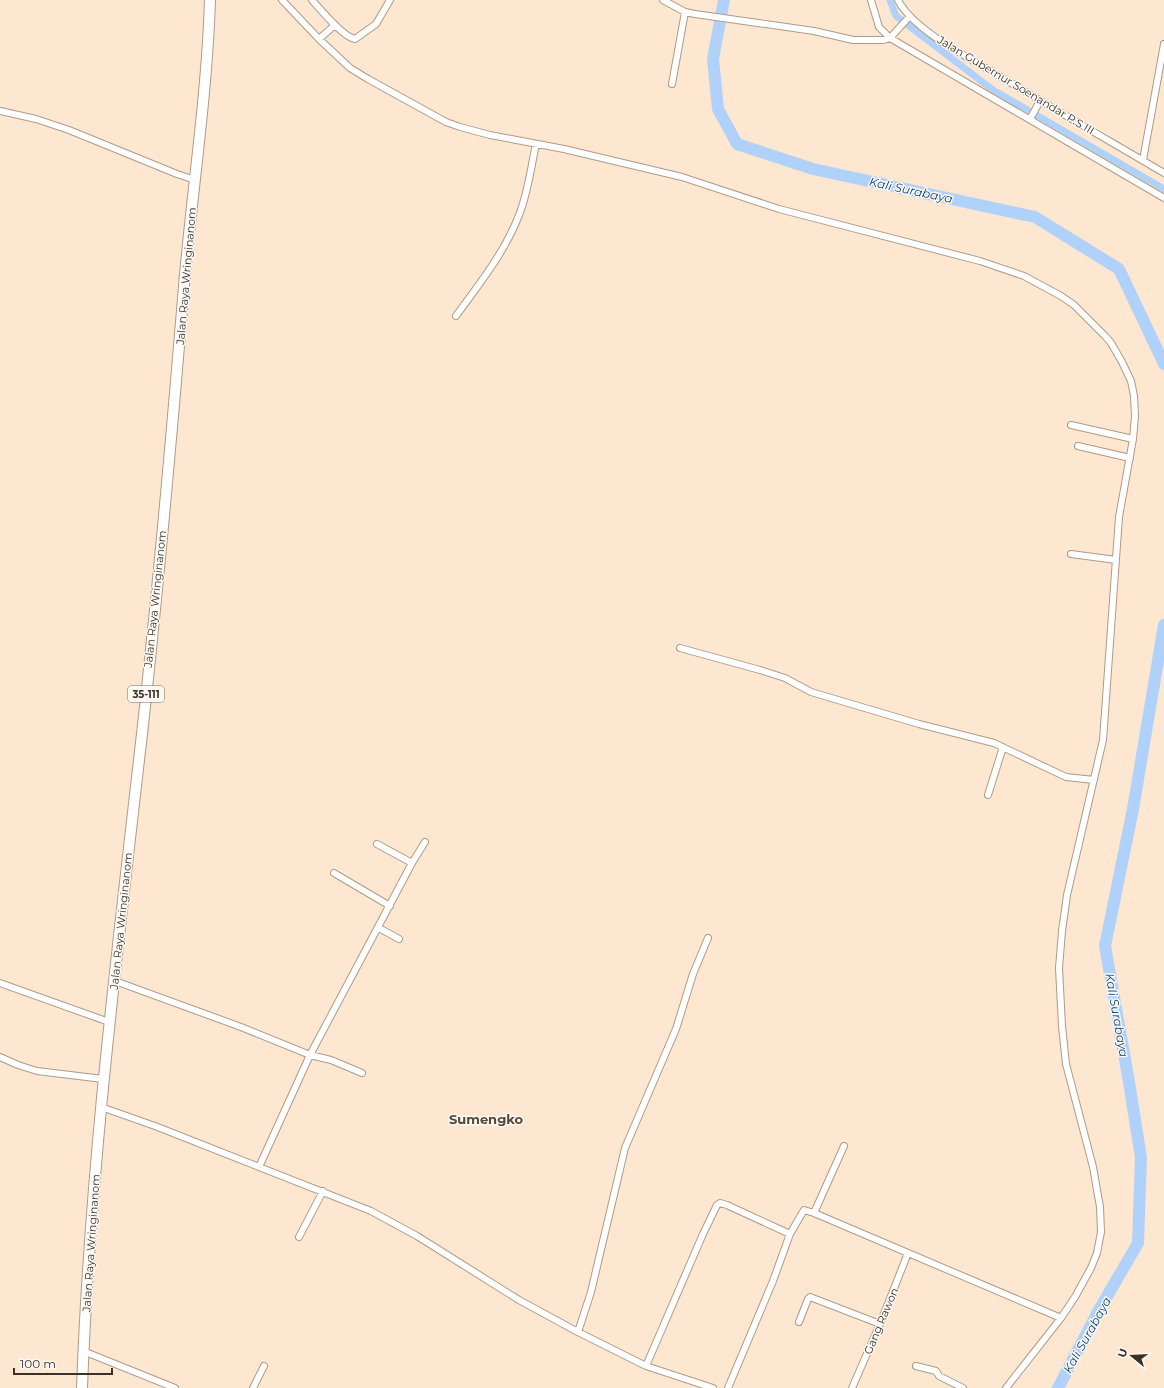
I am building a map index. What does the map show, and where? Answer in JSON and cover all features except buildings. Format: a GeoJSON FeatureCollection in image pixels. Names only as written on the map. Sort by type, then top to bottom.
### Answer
{"type":"FeatureCollection","features":[{"type":"Feature","properties":{"kind":"main road","name":"Jalan Raya Wringinanom"},"geometry":{"type":"LineString","coordinates":[[82,1388],[83,1351],[103,1079],[143,724],[176,388],[184,282],[204,89],[210,0]]}},
{"type":"Feature","properties":{"kind":"street"},"geometry":{"type":"LineString","coordinates":[[282,0],[319,39],[354,70],[437,118],[475,131],[682,177],[779,209],[980,261],[1032,280],[1074,305],[1111,343],[1122,362],[1133,388],[1135,416],[1130,458],[1121,502],[1103,740],[1067,895],[1059,968],[1066,1064],[1093,1167],[1100,1207],[1101,1232],[1097,1254],[1075,1297],[1061,1318],[1006,1388]]}},
{"type":"Feature","properties":{"kind":"street"},"geometry":{"type":"LineString","coordinates":[[312,0],[335,25],[350,37],[355,39],[376,24],[390,0]]}},
{"type":"Feature","properties":{"kind":"street"},"geometry":{"type":"LineString","coordinates":[[663,0],[685,12],[814,31],[853,40],[883,40],[891,37],[908,18]]}},
{"type":"Feature","properties":{"kind":"street"},"geometry":{"type":"LineString","coordinates":[[871,0],[879,27],[891,37],[1164,198]]}},
{"type":"Feature","properties":{"kind":"street","name":"Jalan Gubernur Soenandar P.S III"},"geometry":{"type":"LineString","coordinates":[[898,0],[908,18],[947,44],[1039,103],[1164,173]]}},
{"type":"Feature","properties":{"kind":"street"},"geometry":{"type":"LineString","coordinates":[[672,84],[685,12]]}},
{"type":"Feature","properties":{"kind":"street"},"geometry":{"type":"LineString","coordinates":[[319,39],[335,25]]}},
{"type":"Feature","properties":{"kind":"street"},"geometry":{"type":"LineString","coordinates":[[1143,160],[1164,44]]}},
{"type":"Feature","properties":{"kind":"street"},"geometry":{"type":"LineString","coordinates":[[1030,118],[1039,103]]}},
{"type":"Feature","properties":{"kind":"street"},"geometry":{"type":"LineString","coordinates":[[0,111],[36,119],[68,130],[195,180]]}},
{"type":"Feature","properties":{"kind":"street"},"geometry":{"type":"LineString","coordinates":[[456,316],[492,266],[511,234],[520,214],[536,144]]}},
{"type":"Feature","properties":{"kind":"street"},"geometry":{"type":"LineString","coordinates":[[1071,425],[1133,439]]}},
{"type":"Feature","properties":{"kind":"street"},"geometry":{"type":"LineString","coordinates":[[1078,446],[1130,458]]}},
{"type":"Feature","properties":{"kind":"street"},"geometry":{"type":"LineString","coordinates":[[1071,554],[1116,560]]}},
{"type":"Feature","properties":{"kind":"street"},"geometry":{"type":"LineString","coordinates":[[680,648],[786,678],[812,692],[919,724],[986,740],[1066,777],[1094,780]]}},
{"type":"Feature","properties":{"kind":"street"},"geometry":{"type":"LineString","coordinates":[[988,795],[1003,747]]}},
{"type":"Feature","properties":{"kind":"street"},"geometry":{"type":"LineString","coordinates":[[259,1167],[310,1055],[379,928],[412,863],[425,842]]}},
{"type":"Feature","properties":{"kind":"street"},"geometry":{"type":"LineString","coordinates":[[377,844],[412,863]]}},
{"type":"Feature","properties":{"kind":"street"},"geometry":{"type":"LineString","coordinates":[[334,873],[390,906]]}},
{"type":"Feature","properties":{"kind":"street"},"geometry":{"type":"LineString","coordinates":[[379,928],[399,939]]}},
{"type":"Feature","properties":{"kind":"street"},"geometry":{"type":"LineString","coordinates":[[578,1332],[591,1292],[624,1148],[676,1029],[693,974],[708,938]]}},
{"type":"Feature","properties":{"kind":"street"},"geometry":{"type":"LineString","coordinates":[[115,981],[241,1027],[310,1055],[337,1063],[362,1073]]}},
{"type":"Feature","properties":{"kind":"street"},"geometry":{"type":"LineString","coordinates":[[0,983],[109,1022]]}},
{"type":"Feature","properties":{"kind":"street"},"geometry":{"type":"LineString","coordinates":[[0,1057],[37,1071],[103,1079]]}},
{"type":"Feature","properties":{"kind":"street"},"geometry":{"type":"LineString","coordinates":[[101,1107],[155,1126],[371,1211],[400,1226],[519,1300],[578,1332],[646,1366],[713,1388]]}},
{"type":"Feature","properties":{"kind":"street"},"geometry":{"type":"LineString","coordinates":[[814,1213],[844,1146]]}},
{"type":"Feature","properties":{"kind":"street"},"geometry":{"type":"LineString","coordinates":[[299,1237],[323,1191]]}},
{"type":"Feature","properties":{"kind":"street"},"geometry":{"type":"LineString","coordinates":[[646,1366],[717,1205],[720,1203],[727,1204],[790,1234]]}},
{"type":"Feature","properties":{"kind":"street"},"geometry":{"type":"LineString","coordinates":[[728,1388],[773,1281],[790,1234],[804,1210],[1061,1318]]}},
{"type":"Feature","properties":{"kind":"street","name":"Gang Rawon"},"geometry":{"type":"LineString","coordinates":[[852,1388],[880,1324],[908,1253]]}},
{"type":"Feature","properties":{"kind":"street"},"geometry":{"type":"LineString","coordinates":[[799,1322],[810,1297],[880,1324]]}},
{"type":"Feature","properties":{"kind":"street"},"geometry":{"type":"LineString","coordinates":[[83,1351],[175,1388]]}},
{"type":"Feature","properties":{"kind":"street"},"geometry":{"type":"LineString","coordinates":[[253,1388],[264,1366]]}},
{"type":"Feature","properties":{"kind":"street"},"geometry":{"type":"LineString","coordinates":[[916,1366],[936,1371],[939,1376],[962,1388]]}},
{"type":"Feature","properties":{"kind":"waterway","name":"Kali Surabaya"},"geometry":{"type":"LineString","coordinates":[[724,0],[713,59],[718,109],[737,144],[813,169],[1035,217],[1119,269],[1164,364]]}},
{"type":"Feature","properties":{"kind":"waterway"},"geometry":{"type":"LineString","coordinates":[[890,0],[896,16],[993,90],[1164,189]]}},
{"type":"Feature","properties":{"kind":"waterway","name":"Kali Surabaya"},"geometry":{"type":"LineString","coordinates":[[1058,1388],[1099,1310],[1138,1243],[1141,1158],[1105,946],[1133,809],[1164,625]]}},
{"type":"Feature","properties":{"kind":"district","name":"Sumengko"},"geometry":{"type":"Point","coordinates":[486,1119]}}]}
